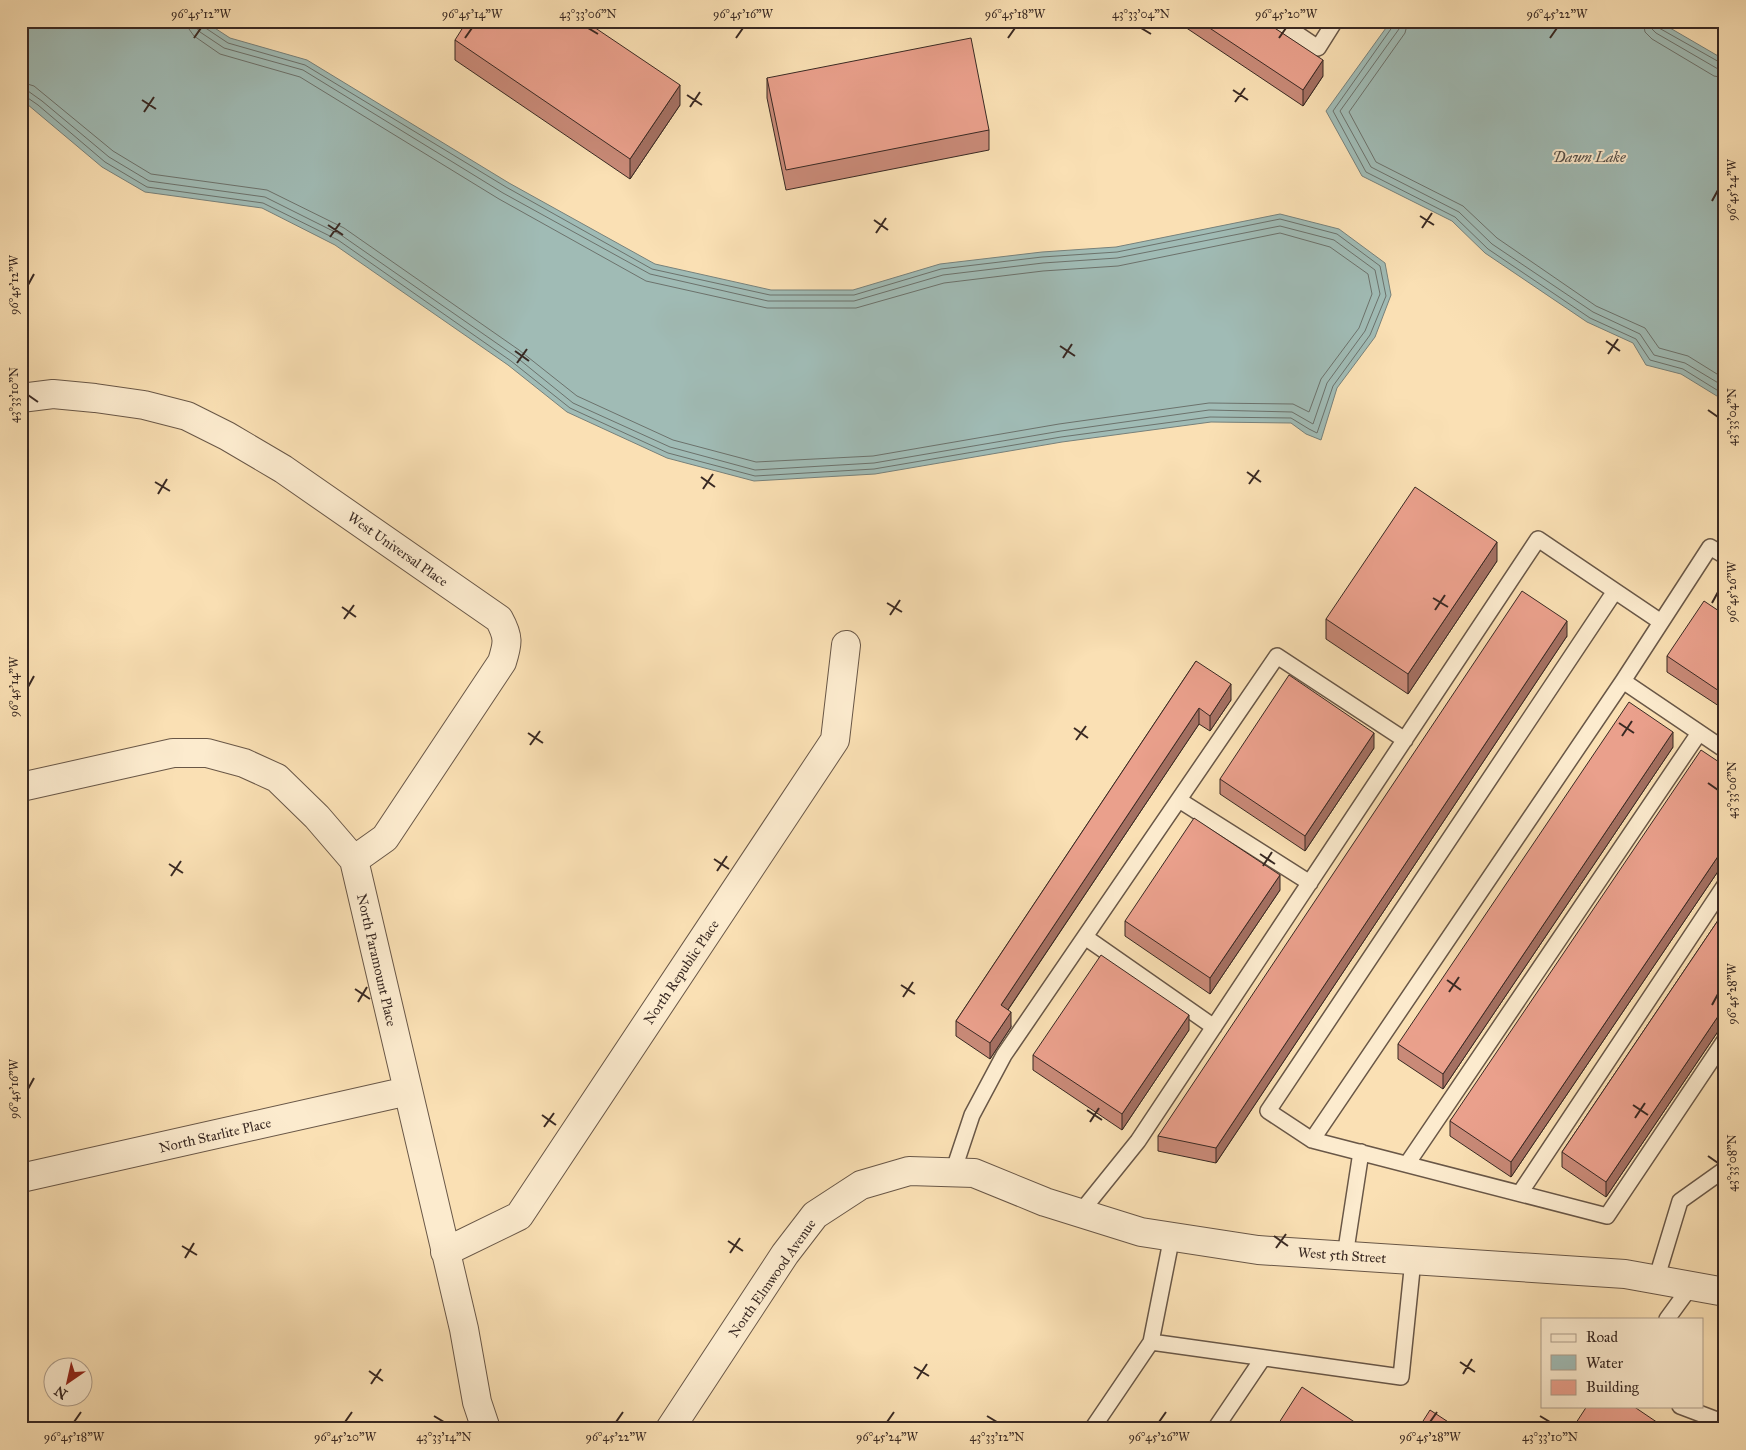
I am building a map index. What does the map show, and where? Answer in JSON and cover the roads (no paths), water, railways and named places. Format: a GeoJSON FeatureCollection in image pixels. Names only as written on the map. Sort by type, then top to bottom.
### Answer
{"type":"FeatureCollection","features":[{"type":"Feature","properties":{"kind":"street","name":"West Universal Place"},"geometry":{"type":"LineString","coordinates":[[21,398],[53,394],[96,398],[144,405],[187,416],[283,469],[499,619],[506,632],[508,643],[502,662],[385,838],[354,860]]}},
{"type":"Feature","properties":{"kind":"street","name":"North Republic Place"},"geometry":{"type":"LineString","coordinates":[[445,1252],[519,1216],[830,748],[835,740],[846,645]]}},
{"type":"Feature","properties":{"kind":"street","name":"North Paramount Place"},"geometry":{"type":"LineString","coordinates":[[21,788],[173,753],[207,753],[244,763],[277,778],[317,817],[354,860],[464,1329],[477,1402],[486,1428]]}},
{"type":"Feature","properties":{"kind":"street","name":"North Starlite Place"},"geometry":{"type":"LineString","coordinates":[[21,1178],[408,1091]]}},
{"type":"Feature","properties":{"kind":"street","name":"West 5th Street"},"geometry":{"type":"LineString","coordinates":[[909,1171],[974,1173],[1045,1202],[1141,1232],[1258,1250],[1625,1274],[1725,1292]]}},
{"type":"Feature","properties":{"kind":"street","name":"North Elmwood Avenue"},"geometry":{"type":"LineString","coordinates":[[670,1429],[785,1254],[815,1215],[861,1185],[909,1171]]}},
{"type":"Feature","properties":{"kind":"lane"},"geometry":{"type":"LineString","coordinates":[[1278,21],[1318,48],[1335,21]]}},
{"type":"Feature","properties":{"kind":"lane"},"geometry":{"type":"LineString","coordinates":[[1080,1213],[1138,1141],[1538,539],[1661,622]]}},
{"type":"Feature","properties":{"kind":"lane"},"geometry":{"type":"LineString","coordinates":[[1312,1140],[1623,681],[1710,546],[1725,556]]}},
{"type":"Feature","properties":{"kind":"lane"},"geometry":{"type":"LineString","coordinates":[[1615,591],[1268,1111],[1312,1140],[1608,1216],[1725,1040]]}},
{"type":"Feature","properties":{"kind":"lane"},"geometry":{"type":"LineString","coordinates":[[953,1172],[972,1115],[1004,1055],[1278,656],[1405,740]]}},
{"type":"Feature","properties":{"kind":"lane"},"geometry":{"type":"LineString","coordinates":[[1623,681],[1725,750]]}},
{"type":"Feature","properties":{"kind":"lane"},"geometry":{"type":"LineString","coordinates":[[1406,1164],[1700,733]]}},
{"type":"Feature","properties":{"kind":"lane"},"geometry":{"type":"LineString","coordinates":[[1179,800],[1310,882]]}},
{"type":"Feature","properties":{"kind":"lane"},"geometry":{"type":"LineString","coordinates":[[1520,1193],[1725,885]]}},
{"type":"Feature","properties":{"kind":"lane"},"geometry":{"type":"LineString","coordinates":[[1085,937],[1214,1027]]}},
{"type":"Feature","properties":{"kind":"lane"},"geometry":{"type":"LineString","coordinates":[[1345,1256],[1361,1152]]}},
{"type":"Feature","properties":{"kind":"lane"},"geometry":{"type":"LineString","coordinates":[[1656,1280],[1680,1201],[1725,1169]]}},
{"type":"Feature","properties":{"kind":"lane"},"geometry":{"type":"LineString","coordinates":[[1092,1429],[1151,1342],[1172,1236]]}},
{"type":"Feature","properties":{"kind":"lane"},"geometry":{"type":"LineString","coordinates":[[1151,1342],[1401,1377],[1413,1260]]}},
{"type":"Feature","properties":{"kind":"lane"},"geometry":{"type":"LineString","coordinates":[[1669,1318],[1691,1286]]}},
{"type":"Feature","properties":{"kind":"lane"},"geometry":{"type":"LineString","coordinates":[[1215,1429],[1263,1358]]}},
{"type":"Feature","properties":{"kind":"lane"},"geometry":{"type":"LineString","coordinates":[[1685,1408],[1725,1423]]}},
{"type":"Feature","properties":{"kind":"water"},"geometry":{"type":"Polygon","coordinates":[[[21,21],[204,21],[230,38],[307,60],[509,183],[655,264],[771,290],[853,290],[940,264],[1042,252],[1116,247],[1280,214],[1339,229],[1385,263],[1391,295],[1375,337],[1337,388],[1321,440],[1306,434],[1291,423],[1211,422],[1062,442],[875,474],[754,481],[667,458],[567,412],[508,365],[335,245],[262,208],[145,192],[102,167],[21,99],[21,21]]]}},
{"type":"Feature","properties":{"kind":"water","name":"Dawn Lake"},"geometry":{"type":"Polygon","coordinates":[[[1391,21],[1658,21],[1725,60],[1725,401],[1681,374],[1646,365],[1633,343],[1587,322],[1485,253],[1452,221],[1362,176],[1326,111],[1391,21]]]}}]}
